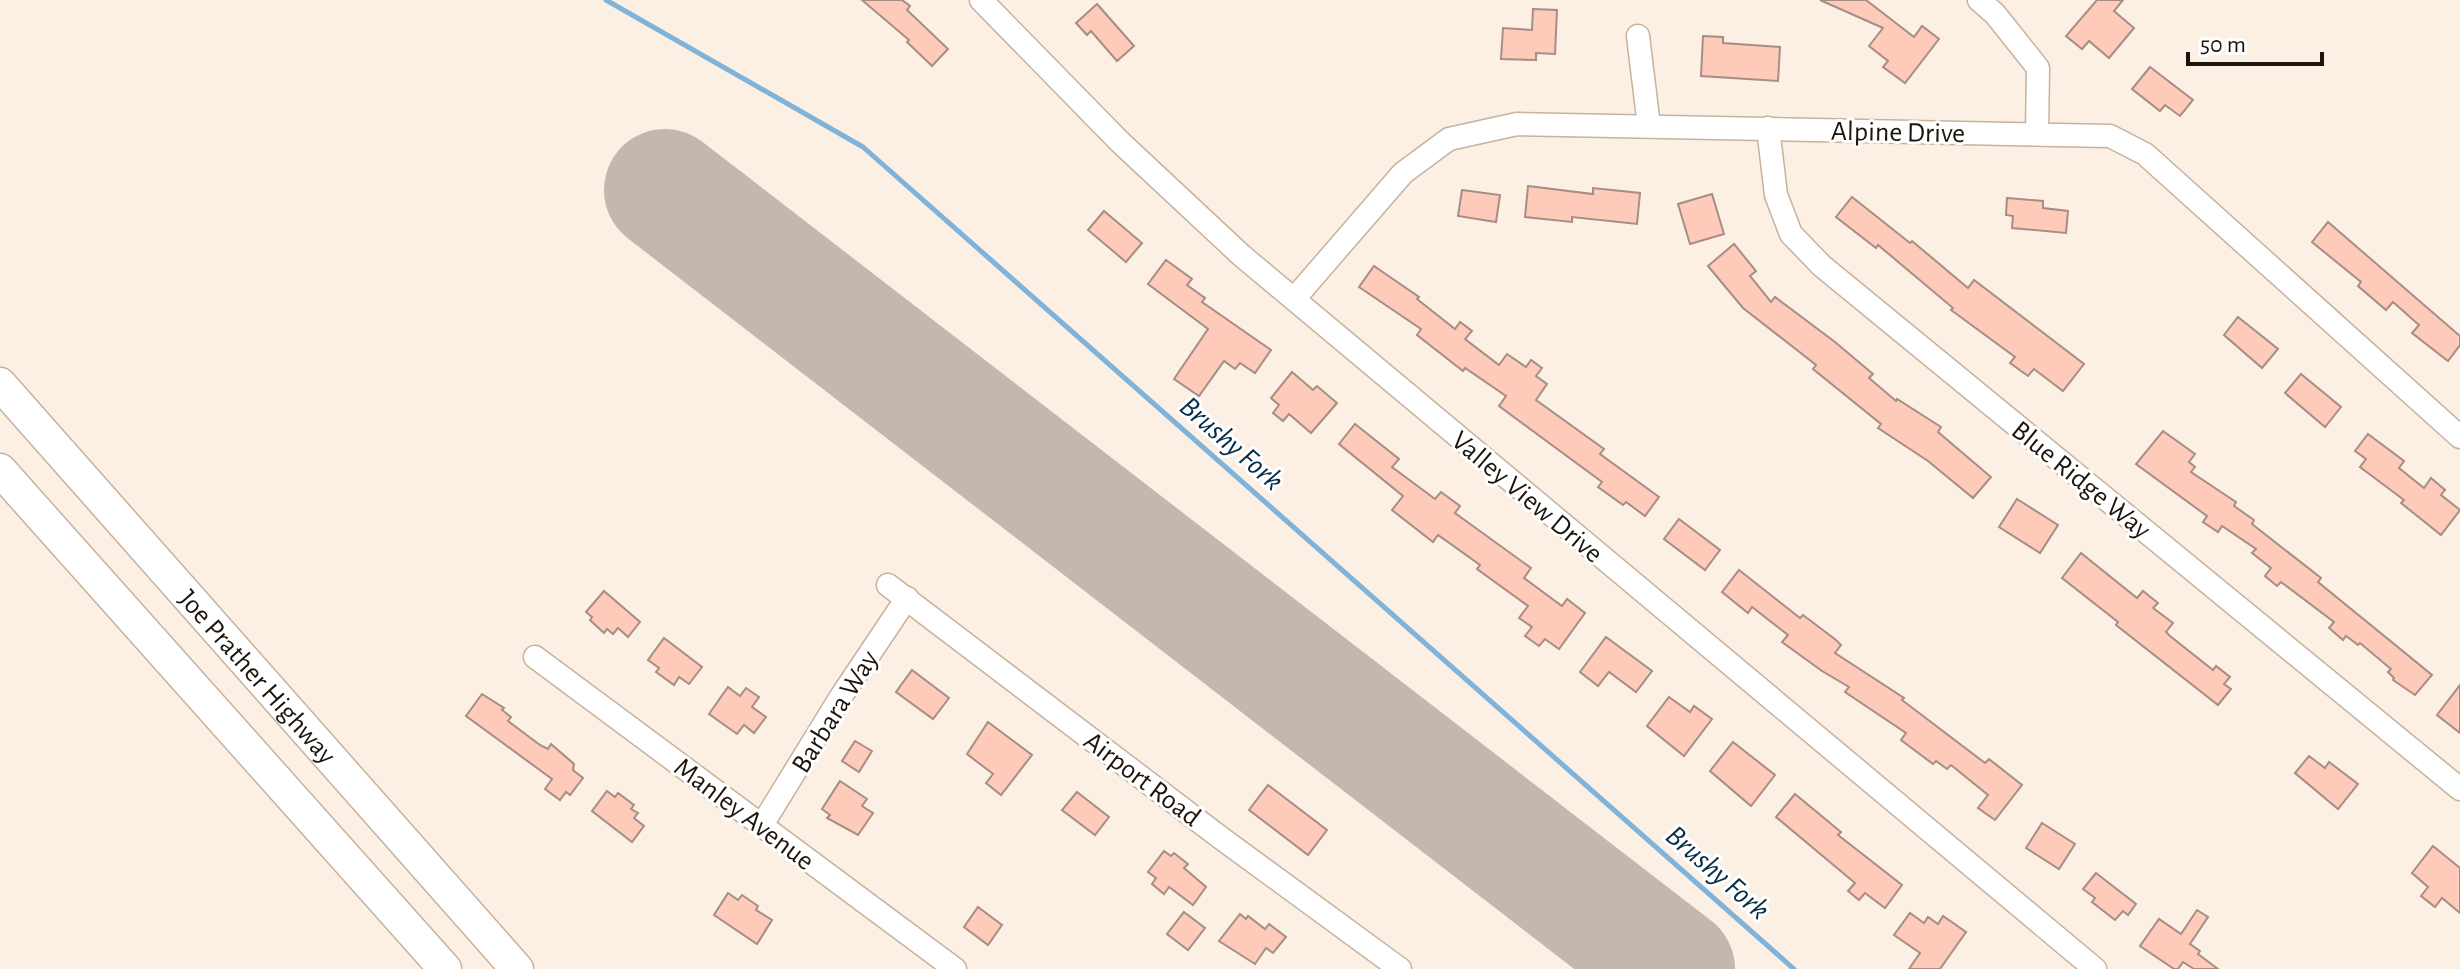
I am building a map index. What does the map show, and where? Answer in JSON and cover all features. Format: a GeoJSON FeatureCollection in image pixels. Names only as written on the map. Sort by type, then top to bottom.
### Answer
{"type":"FeatureCollection","features":[{"type":"Feature","properties":{"kind":"highway","name":"Joe Prather Highway"},"geometry":{"type":"LineString","coordinates":[[0,384],[517,969]]}},
{"type":"Feature","properties":{"kind":"highway","name":"Joe Prather Highway"},"geometry":{"type":"LineString","coordinates":[[0,470],[445,969]]}},
{"type":"Feature","properties":{"kind":"street","name":"Valley View Drive"},"geometry":{"type":"LineString","coordinates":[[981,0],[1178,198],[1294,299],[2095,969]]}},
{"type":"Feature","properties":{"kind":"street"},"geometry":{"type":"LineString","coordinates":[[1979,0],[1995,14],[2038,68],[2037,133]]}},
{"type":"Feature","properties":{"kind":"street"},"geometry":{"type":"LineString","coordinates":[[1638,36],[1649,126]]}},
{"type":"Feature","properties":{"kind":"street","name":"Alpine Drive"},"geometry":{"type":"LineString","coordinates":[[1294,299],[1403,173],[1449,139],[1517,124],[2110,136],[2145,154],[2460,437]]}},
{"type":"Feature","properties":{"kind":"street","name":"Blue Ridge Way"},"geometry":{"type":"LineString","coordinates":[[1768,128],[1776,195],[1791,234],[1822,266],[2460,789]]}},
{"type":"Feature","properties":{"kind":"street","name":"Barbara Way"},"geometry":{"type":"LineString","coordinates":[[762,825],[842,695],[897,592]]}},
{"type":"Feature","properties":{"kind":"street","name":"Airport Road"},"geometry":{"type":"LineString","coordinates":[[897,592],[1221,838],[1400,969]]}},
{"type":"Feature","properties":{"kind":"street","name":"Manley Avenue"},"geometry":{"type":"LineString","coordinates":[[535,657],[955,969]]}},
{"type":"Feature","properties":{"kind":"building"},"geometry":{"type":"Polygon","coordinates":[[[862,0],[902,0],[910,6],[907,10],[948,49],[932,66],[907,42],[909,40],[862,0]]]}},
{"type":"Feature","properties":{"kind":"building"},"geometry":{"type":"Polygon","coordinates":[[[1820,0],[1866,0],[1914,37],[1922,26],[1939,39],[1905,83],[1883,67],[1888,61],[1869,46],[1883,28],[1820,0]]]}},
{"type":"Feature","properties":{"kind":"building"},"geometry":{"type":"Polygon","coordinates":[[[2097,0],[2123,0],[2114,11],[2134,28],[2109,58],[2089,41],[2082,49],[2066,36],[2097,0]]]}},
{"type":"Feature","properties":{"kind":"building"},"geometry":{"type":"Polygon","coordinates":[[[1097,4],[1134,46],[1117,61],[1091,31],[1087,35],[1076,23],[1097,4]]]}},
{"type":"Feature","properties":{"kind":"building"},"geometry":{"type":"Polygon","coordinates":[[[1533,9],[1557,10],[1555,54],[1536,53],[1536,60],[1501,59],[1503,28],[1532,30],[1533,9]]]}},
{"type":"Feature","properties":{"kind":"building"},"geometry":{"type":"Polygon","coordinates":[[[1703,36],[1723,37],[1723,43],[1780,47],[1778,81],[1701,76],[1703,36]]]}},
{"type":"Feature","properties":{"kind":"building"},"geometry":{"type":"Polygon","coordinates":[[[2150,67],[2193,100],[2180,116],[2165,105],[2160,111],[2132,89],[2150,67]]]}},
{"type":"Feature","properties":{"kind":"building"},"geometry":{"type":"Polygon","coordinates":[[[1528,186],[1593,194],[1593,188],[1640,193],[1637,224],[1572,217],[1572,222],[1525,217],[1528,186]]]}},
{"type":"Feature","properties":{"kind":"building"},"geometry":{"type":"Polygon","coordinates":[[[1462,190],[1500,195],[1496,222],[1458,216],[1462,190]]]}},
{"type":"Feature","properties":{"kind":"building"},"geometry":{"type":"Polygon","coordinates":[[[1712,194],[1724,234],[1690,244],[1678,204],[1712,194]]]}},
{"type":"Feature","properties":{"kind":"building"},"geometry":{"type":"Polygon","coordinates":[[[1852,197],[1910,243],[1912,241],[1968,288],[1974,280],[2084,364],[2063,391],[2034,369],[2028,376],[2010,363],[2015,357],[1951,310],[1953,308],[1878,245],[1876,248],[1836,217],[1852,197]]]}},
{"type":"Feature","properties":{"kind":"building"},"geometry":{"type":"Polygon","coordinates":[[[2007,198],[2043,201],[2043,208],[2068,211],[2066,233],[2012,228],[2013,216],[2006,215],[2007,198]]]}},
{"type":"Feature","properties":{"kind":"building"},"geometry":{"type":"Polygon","coordinates":[[[1104,211],[1142,243],[1126,262],[1088,230],[1104,211]]]}},
{"type":"Feature","properties":{"kind":"building"},"geometry":{"type":"Polygon","coordinates":[[[2328,222],[2460,336],[2460,345],[2448,361],[2412,333],[2419,325],[2393,302],[2386,310],[2358,286],[2361,282],[2312,242],[2328,222]]]}},
{"type":"Feature","properties":{"kind":"building"},"geometry":{"type":"Polygon","coordinates":[[[1734,244],[1756,271],[1750,276],[1771,302],[1775,297],[1835,342],[1873,374],[1869,378],[1896,401],[1941,427],[1938,432],[1991,477],[1973,498],[1928,461],[1878,428],[1881,424],[1813,369],[1816,365],[1743,308],[1708,266],[1734,244]]]}},
{"type":"Feature","properties":{"kind":"building"},"geometry":{"type":"Polygon","coordinates":[[[1166,260],[1192,279],[1187,285],[1205,298],[1202,302],[1271,350],[1255,373],[1240,363],[1235,369],[1224,361],[1199,396],[1174,379],[1208,329],[1148,284],[1166,260]]]}},
{"type":"Feature","properties":{"kind":"building"},"geometry":{"type":"Polygon","coordinates":[[[1374,266],[1419,297],[1417,299],[1455,329],[1460,322],[1472,331],[1465,339],[1499,365],[1507,354],[1526,367],[1531,360],[1542,368],[1536,376],[1547,384],[1536,400],[1604,449],[1600,454],[1659,497],[1645,516],[1598,487],[1602,482],[1499,406],[1506,396],[1465,368],[1463,371],[1417,335],[1421,329],[1359,287],[1374,266]]]}},
{"type":"Feature","properties":{"kind":"building"},"geometry":{"type":"Polygon","coordinates":[[[2238,317],[2278,349],[2262,368],[2224,335],[2238,317]]]}},
{"type":"Feature","properties":{"kind":"building"},"geometry":{"type":"Polygon","coordinates":[[[1292,372],[1313,390],[1317,386],[1337,403],[1311,433],[1289,414],[1283,421],[1273,413],[1279,405],[1271,398],[1292,372]]]}},
{"type":"Feature","properties":{"kind":"building"},"geometry":{"type":"Polygon","coordinates":[[[2301,374],[2341,407],[2325,427],[2285,393],[2301,374]]]}},
{"type":"Feature","properties":{"kind":"building"},"geometry":{"type":"Polygon","coordinates":[[[1355,424],[1399,459],[1392,467],[1435,499],[1441,492],[1460,506],[1455,513],[1531,568],[1524,578],[1562,606],[1567,599],[1585,613],[1559,649],[1545,639],[1539,646],[1525,636],[1532,627],[1519,618],[1528,606],[1477,569],[1480,565],[1438,535],[1433,542],[1392,510],[1403,496],[1339,444],[1355,424]]]}},
{"type":"Feature","properties":{"kind":"building"},"geometry":{"type":"Polygon","coordinates":[[[2163,431],[2195,454],[2189,462],[2195,467],[2191,472],[2236,502],[2234,506],[2254,520],[2252,524],[2321,578],[2318,582],[2432,675],[2415,695],[2393,680],[2388,672],[2391,669],[2360,643],[2358,645],[2346,636],[2343,640],[2329,628],[2334,622],[2281,582],[2277,586],[2265,576],[2271,568],[2252,553],[2256,549],[2222,526],[2218,532],[2203,522],[2207,516],[2136,464],[2163,431]]]}},
{"type":"Feature","properties":{"kind":"building"},"geometry":{"type":"Polygon","coordinates":[[[2368,434],[2404,461],[2399,468],[2424,488],[2431,478],[2445,490],[2441,495],[2460,510],[2441,535],[2401,503],[2404,500],[2360,467],[2366,459],[2355,451],[2368,434]]]}},
{"type":"Feature","properties":{"kind":"building"},"geometry":{"type":"Polygon","coordinates":[[[2017,499],[2058,525],[2040,553],[1999,527],[2017,499]]]}},
{"type":"Feature","properties":{"kind":"building"},"geometry":{"type":"Polygon","coordinates":[[[1679,519],[1720,550],[1705,570],[1664,539],[1679,519]]]}},
{"type":"Feature","properties":{"kind":"building"},"geometry":{"type":"Polygon","coordinates":[[[2081,553],[2137,598],[2143,591],[2158,603],[2153,608],[2173,623],[2166,632],[2213,670],[2216,666],[2230,677],[2224,684],[2231,689],[2218,705],[2062,578],[2081,553]]]}},
{"type":"Feature","properties":{"kind":"building"},"geometry":{"type":"Polygon","coordinates":[[[1739,570],[1800,618],[1803,615],[1836,640],[1841,645],[1835,653],[1904,698],[1902,700],[1985,763],[1989,759],[2022,785],[1995,820],[1978,808],[1988,795],[1951,765],[1947,769],[1936,761],[1933,764],[1901,740],[1906,733],[1845,692],[1849,687],[1782,642],[1788,635],[1752,607],[1748,613],[1722,592],[1739,570]]]}},
{"type":"Feature","properties":{"kind":"building"},"geometry":{"type":"Polygon","coordinates":[[[604,591],[640,622],[628,637],[618,628],[613,634],[607,629],[604,633],[590,620],[592,617],[586,612],[604,591]]]}},
{"type":"Feature","properties":{"kind":"building"},"geometry":{"type":"Polygon","coordinates":[[[1606,637],[1652,671],[1636,692],[1609,672],[1598,686],[1580,672],[1606,637]]]}},
{"type":"Feature","properties":{"kind":"building"},"geometry":{"type":"Polygon","coordinates":[[[664,638],[702,667],[689,684],[679,677],[674,685],[656,672],[659,668],[648,660],[664,638]]]}},
{"type":"Feature","properties":{"kind":"building"},"geometry":{"type":"Polygon","coordinates":[[[912,670],[949,698],[933,719],[896,692],[912,670]]]}},
{"type":"Feature","properties":{"kind":"building"},"geometry":{"type":"Polygon","coordinates":[[[2460,685],[2460,733],[2437,715],[2460,685]]]}},
{"type":"Feature","properties":{"kind":"building"},"geometry":{"type":"Polygon","coordinates":[[[728,687],[740,696],[746,688],[759,697],[752,707],[766,717],[754,733],[744,725],[737,734],[709,714],[728,687]]]}},
{"type":"Feature","properties":{"kind":"building"},"geometry":{"type":"Polygon","coordinates":[[[482,694],[504,708],[502,710],[511,717],[508,721],[540,745],[548,749],[551,744],[574,764],[573,770],[583,778],[570,795],[566,792],[560,800],[545,789],[552,779],[466,716],[482,694]]]}},
{"type":"Feature","properties":{"kind":"building"},"geometry":{"type":"Polygon","coordinates":[[[1669,697],[1690,712],[1694,706],[1712,719],[1684,756],[1647,726],[1669,697]]]}},
{"type":"Feature","properties":{"kind":"building"},"geometry":{"type":"Polygon","coordinates":[[[988,722],[1032,755],[1001,795],[986,783],[993,774],[967,754],[988,722]]]}},
{"type":"Feature","properties":{"kind":"building"},"geometry":{"type":"Polygon","coordinates":[[[855,741],[872,751],[859,772],[842,761],[855,741]]]}},
{"type":"Feature","properties":{"kind":"building"},"geometry":{"type":"Polygon","coordinates":[[[1733,742],[1775,775],[1751,806],[1710,771],[1733,742]]]}},
{"type":"Feature","properties":{"kind":"building"},"geometry":{"type":"Polygon","coordinates":[[[2309,756],[2325,768],[2329,762],[2358,784],[2338,809],[2295,773],[2309,756]]]}},
{"type":"Feature","properties":{"kind":"building"},"geometry":{"type":"Polygon","coordinates":[[[840,781],[867,799],[862,806],[873,813],[858,835],[827,818],[830,815],[822,809],[840,781]]]}},
{"type":"Feature","properties":{"kind":"building"},"geometry":{"type":"Polygon","coordinates":[[[1268,785],[1327,830],[1308,855],[1249,810],[1268,785]]]}},
{"type":"Feature","properties":{"kind":"building"},"geometry":{"type":"Polygon","coordinates":[[[607,791],[615,797],[618,793],[634,805],[631,809],[638,813],[634,818],[644,826],[632,842],[592,811],[607,791]]]}},
{"type":"Feature","properties":{"kind":"building"},"geometry":{"type":"Polygon","coordinates":[[[1077,792],[1109,817],[1095,835],[1062,810],[1077,792]]]}},
{"type":"Feature","properties":{"kind":"building"},"geometry":{"type":"Polygon","coordinates":[[[1795,794],[1841,832],[1838,835],[1902,885],[1885,908],[1865,893],[1859,900],[1848,891],[1855,883],[1776,817],[1795,794]]]}},
{"type":"Feature","properties":{"kind":"building"},"geometry":{"type":"Polygon","coordinates":[[[2042,823],[2075,844],[2059,869],[2026,848],[2042,823]]]}},
{"type":"Feature","properties":{"kind":"building"},"geometry":{"type":"Polygon","coordinates":[[[2433,846],[2460,868],[2460,913],[2442,898],[2435,907],[2421,896],[2428,887],[2412,873],[2433,846]]]}},
{"type":"Feature","properties":{"kind":"building"},"geometry":{"type":"Polygon","coordinates":[[[1164,851],[1171,856],[1174,853],[1188,864],[1184,868],[1206,887],[1193,905],[1169,887],[1164,894],[1152,884],[1156,878],[1148,872],[1164,851]]]}},
{"type":"Feature","properties":{"kind":"building"},"geometry":{"type":"Polygon","coordinates":[[[2096,873],[2136,904],[2128,915],[2123,911],[2115,920],[2092,902],[2095,898],[2083,889],[2096,873]]]}},
{"type":"Feature","properties":{"kind":"building"},"geometry":{"type":"Polygon","coordinates":[[[728,893],[738,900],[742,895],[758,906],[756,910],[772,920],[757,944],[714,915],[728,893]]]}},
{"type":"Feature","properties":{"kind":"building"},"geometry":{"type":"Polygon","coordinates":[[[978,907],[1002,925],[988,945],[964,927],[978,907]]]}},
{"type":"Feature","properties":{"kind":"building"},"geometry":{"type":"Polygon","coordinates":[[[2197,910],[2208,917],[2190,944],[2218,969],[2194,969],[2183,962],[2178,969],[2174,969],[2140,946],[2159,919],[2181,934],[2197,910]]]}},
{"type":"Feature","properties":{"kind":"building"},"geometry":{"type":"Polygon","coordinates":[[[1184,912],[1205,928],[1188,950],[1167,934],[1184,912]]]}},
{"type":"Feature","properties":{"kind":"building"},"geometry":{"type":"Polygon","coordinates":[[[1910,913],[1924,923],[1928,917],[1938,924],[1943,916],[1966,932],[1940,969],[1909,969],[1920,953],[1894,935],[1910,913]]]}},
{"type":"Feature","properties":{"kind":"building"},"geometry":{"type":"Polygon","coordinates":[[[1240,914],[1246,919],[1248,916],[1265,929],[1269,924],[1286,937],[1273,953],[1266,948],[1255,964],[1219,941],[1240,914]]]}},
{"type":"Feature","properties":{"kind":"waterway","name":"Brushy Fork"},"geometry":{"type":"LineString","coordinates":[[606,0],[863,147],[1794,969]]}},
{"type":"Feature","properties":{"kind":"runway"},"geometry":{"type":"LineString","coordinates":[[665,190],[1674,969]]}}]}
